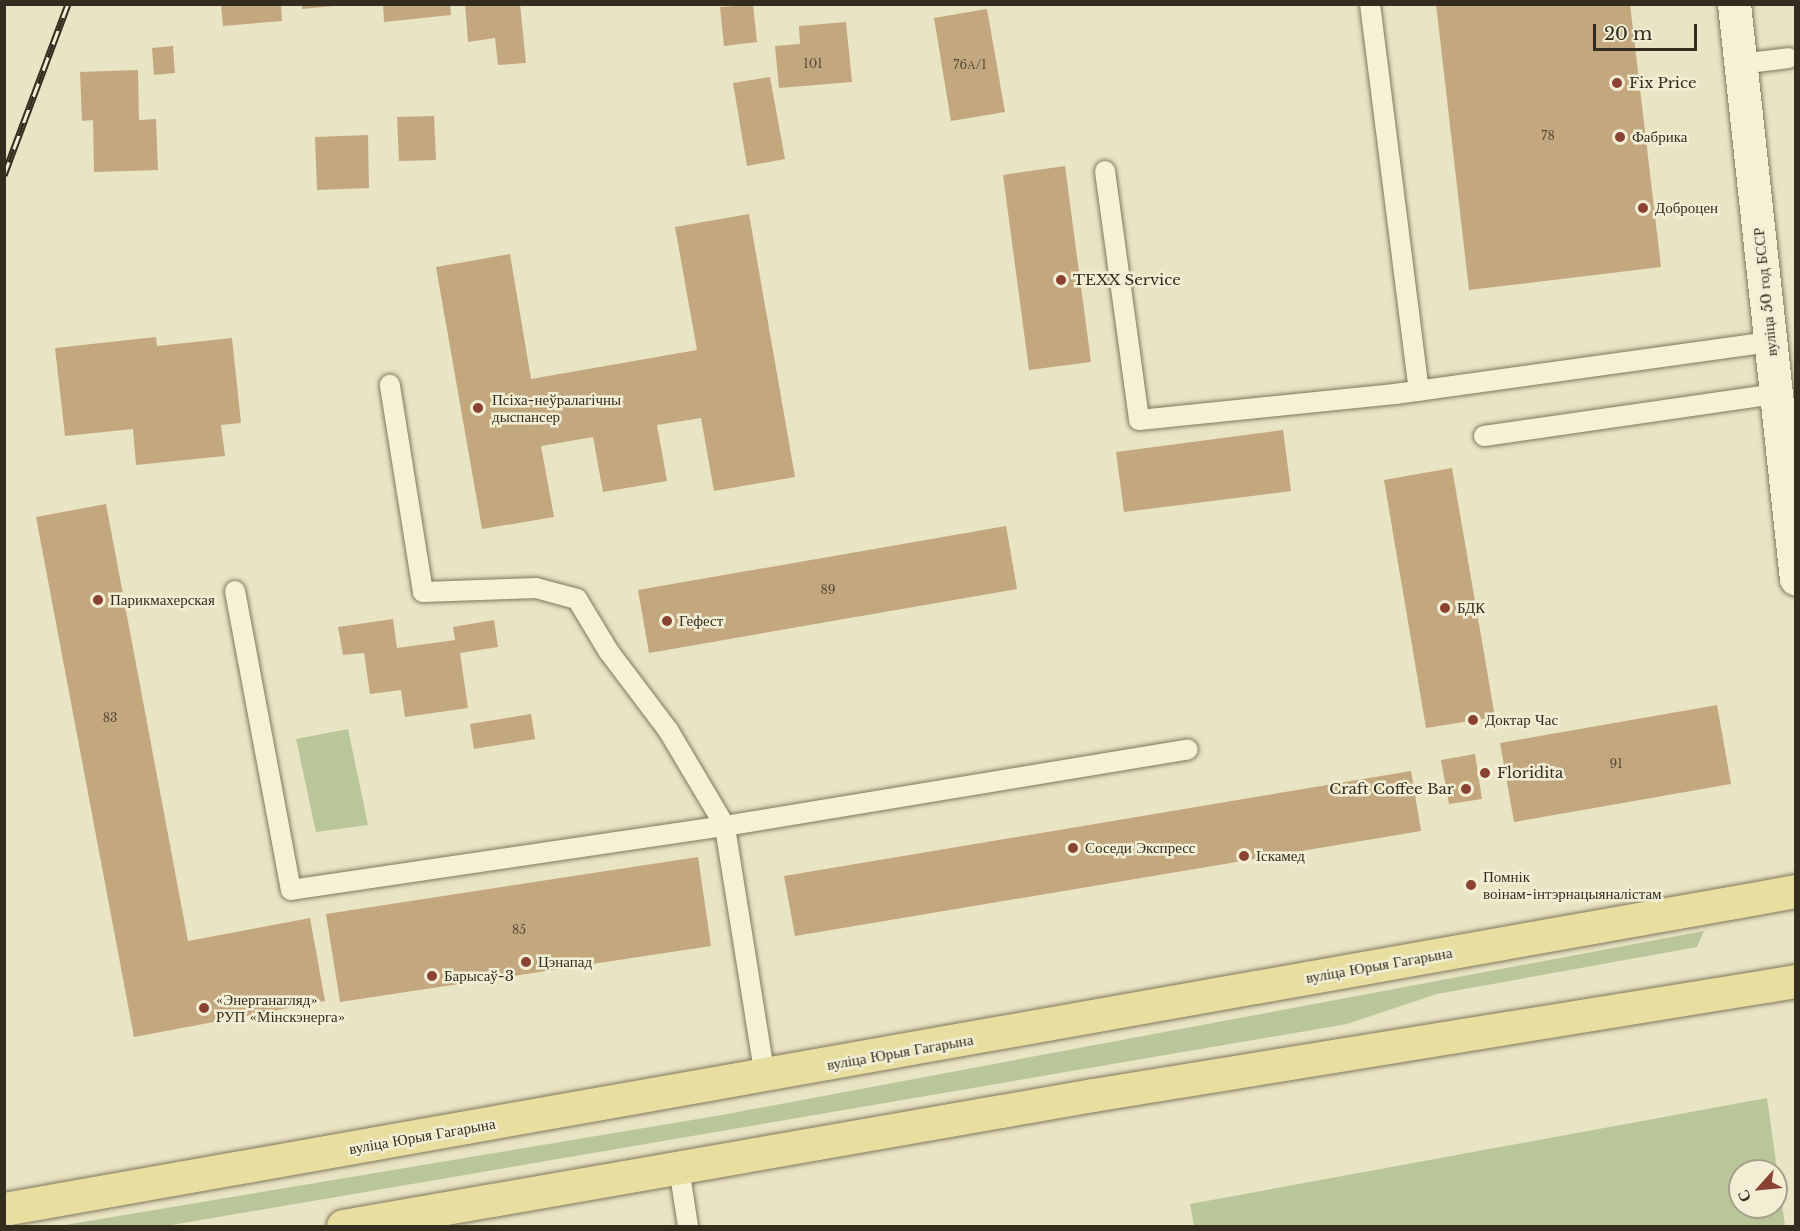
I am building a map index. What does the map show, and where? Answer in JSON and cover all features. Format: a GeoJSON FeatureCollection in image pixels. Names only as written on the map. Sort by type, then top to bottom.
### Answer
{"type":"FeatureCollection","features":[{"type":"Feature","properties":{"kind":"main road","name":"вуліца Юрыя Гагарына"},"geometry":{"type":"LineString","coordinates":[[4,1209],[765,1077],[1796,891]]}},
{"type":"Feature","properties":{"kind":"main road"},"geometry":{"type":"LineString","coordinates":[[343,1227],[1094,1095],[1796,981]]}},
{"type":"Feature","properties":{"kind":"street","name":"вуліца 50 год БССР"},"geometry":{"type":"LineString","coordinates":[[1734,4],[1796,579]]}},
{"type":"Feature","properties":{"kind":"lane"},"geometry":{"type":"LineString","coordinates":[[1370,4],[1419,391]]}},
{"type":"Feature","properties":{"kind":"lane"},"geometry":{"type":"LineString","coordinates":[[1740,64],[1789,58]]}},
{"type":"Feature","properties":{"kind":"lane"},"geometry":{"type":"LineString","coordinates":[[1105,171],[1138,420],[1419,391],[1771,342]]}},
{"type":"Feature","properties":{"kind":"lane"},"geometry":{"type":"LineString","coordinates":[[390,385],[423,592],[536,588],[577,599],[609,652],[668,730],[725,826],[765,1077]]}},
{"type":"Feature","properties":{"kind":"lane"},"geometry":{"type":"LineString","coordinates":[[1484,436],[1776,394]]}},
{"type":"Feature","properties":{"kind":"lane"},"geometry":{"type":"LineString","coordinates":[[235,591],[291,890],[725,826],[1188,749]]}},
{"type":"Feature","properties":{"kind":"lane"},"geometry":{"type":"LineString","coordinates":[[679,1168],[688,1227]]}},
{"type":"Feature","properties":{"kind":"green space"},"geometry":{"type":"Polygon","coordinates":[[[348,729],[368,825],[316,832],[296,739],[348,729]]]}},
{"type":"Feature","properties":{"kind":"green space"},"geometry":{"type":"Polygon","coordinates":[[[1704,931],[1697,947],[1437,994],[1347,1024],[166,1226],[59,1226],[716,1116],[1704,931]]]}},
{"type":"Feature","properties":{"kind":"green space"},"geometry":{"type":"Polygon","coordinates":[[[1767,1098],[1776,1159],[1728,1159],[1728,1219],[1784,1219],[1785,1226],[1194,1226],[1190,1204],[1767,1098]]]}},
{"type":"Feature","properties":{"kind":"building"},"geometry":{"type":"Polygon","coordinates":[[[221,4],[281,4],[282,21],[223,26],[221,4]]]}},
{"type":"Feature","properties":{"kind":"building"},"geometry":{"type":"Polygon","coordinates":[[[302,4],[333,4],[333,6],[302,9],[302,4]]]}},
{"type":"Feature","properties":{"kind":"building"},"geometry":{"type":"Polygon","coordinates":[[[383,4],[450,4],[451,15],[384,22],[383,4]]]}},
{"type":"Feature","properties":{"kind":"building"},"geometry":{"type":"Polygon","coordinates":[[[465,4],[520,4],[526,63],[498,65],[495,38],[468,42],[465,4]]]}},
{"type":"Feature","properties":{"kind":"building"},"geometry":{"type":"Polygon","coordinates":[[[1436,4],[1630,4],[1661,267],[1469,290],[1436,4]]]}},
{"type":"Feature","properties":{"kind":"building"},"geometry":{"type":"Polygon","coordinates":[[[753,5],[757,42],[724,46],[720,7],[753,5]]]}},
{"type":"Feature","properties":{"kind":"building"},"geometry":{"type":"Polygon","coordinates":[[[987,9],[1005,112],[951,121],[934,18],[987,9]]]}},
{"type":"Feature","properties":{"kind":"building"},"geometry":{"type":"Polygon","coordinates":[[[846,22],[852,82],[779,88],[775,46],[800,44],[799,26],[846,22]]]}},
{"type":"Feature","properties":{"kind":"building"},"geometry":{"type":"Polygon","coordinates":[[[173,46],[175,73],[154,75],[152,48],[173,46]]]}},
{"type":"Feature","properties":{"kind":"building"},"geometry":{"type":"Polygon","coordinates":[[[138,70],[139,120],[156,119],[158,170],[94,172],[93,120],[82,121],[80,72],[138,70]]]}},
{"type":"Feature","properties":{"kind":"building"},"geometry":{"type":"Polygon","coordinates":[[[770,77],[785,159],[747,166],[733,83],[770,77]]]}},
{"type":"Feature","properties":{"kind":"building"},"geometry":{"type":"Polygon","coordinates":[[[434,116],[436,160],[399,161],[397,117],[434,116]]]}},
{"type":"Feature","properties":{"kind":"building"},"geometry":{"type":"Polygon","coordinates":[[[368,135],[369,188],[317,190],[315,137],[368,135]]]}},
{"type":"Feature","properties":{"kind":"building"},"geometry":{"type":"Polygon","coordinates":[[[1065,166],[1091,362],[1029,370],[1003,175],[1065,166]]]}},
{"type":"Feature","properties":{"kind":"building"},"geometry":{"type":"Polygon","coordinates":[[[749,214],[795,477],[714,491],[701,418],[657,425],[667,481],[603,492],[593,437],[541,446],[554,517],[482,529],[436,267],[510,254],[531,379],[697,350],[675,227],[749,214]]]}},
{"type":"Feature","properties":{"kind":"building"},"geometry":{"type":"Polygon","coordinates":[[[156,337],[157,346],[232,338],[241,423],[221,425],[225,456],[136,465],[133,429],[65,436],[55,348],[156,337]]]}},
{"type":"Feature","properties":{"kind":"building"},"geometry":{"type":"Polygon","coordinates":[[[1283,430],[1291,491],[1124,512],[1116,452],[1283,430]]]}},
{"type":"Feature","properties":{"kind":"building"},"geometry":{"type":"Polygon","coordinates":[[[1452,468],[1495,717],[1426,728],[1384,480],[1452,468]]]}},
{"type":"Feature","properties":{"kind":"building"},"geometry":{"type":"Polygon","coordinates":[[[106,504],[188,941],[310,918],[325,1001],[134,1037],[36,517],[106,504]]]}},
{"type":"Feature","properties":{"kind":"building"},"geometry":{"type":"Polygon","coordinates":[[[1006,526],[1017,589],[649,653],[638,590],[1006,526]]]}},
{"type":"Feature","properties":{"kind":"building"},"geometry":{"type":"Polygon","coordinates":[[[393,619],[397,648],[455,640],[453,627],[494,620],[498,647],[460,653],[468,708],[405,717],[401,690],[370,694],[364,653],[343,655],[338,627],[393,619]]]}},
{"type":"Feature","properties":{"kind":"building"},"geometry":{"type":"Polygon","coordinates":[[[1717,705],[1731,784],[1514,822],[1500,743],[1717,705]]]}},
{"type":"Feature","properties":{"kind":"building"},"geometry":{"type":"Polygon","coordinates":[[[531,714],[535,739],[474,749],[470,724],[531,714]]]}},
{"type":"Feature","properties":{"kind":"building"},"geometry":{"type":"Polygon","coordinates":[[[1475,754],[1482,799],[1449,804],[1441,760],[1475,754]]]}},
{"type":"Feature","properties":{"kind":"building"},"geometry":{"type":"Polygon","coordinates":[[[1411,771],[1421,831],[795,936],[784,876],[1411,771]]]}},
{"type":"Feature","properties":{"kind":"building"},"geometry":{"type":"Polygon","coordinates":[[[698,857],[711,946],[340,1002],[326,914],[698,857]]]}},
{"type":"Feature","properties":{"kind":"railway"},"geometry":{"type":"LineString","coordinates":[[4,175],[68,4]]}},
{"type":"Feature","properties":{"kind":"place","name":"Fix Price"},"geometry":{"type":"Point","coordinates":[1617,83]}},
{"type":"Feature","properties":{"kind":"place","name":"Фабрика"},"geometry":{"type":"Point","coordinates":[1620,137]}},
{"type":"Feature","properties":{"kind":"place","name":"Доброцен"},"geometry":{"type":"Point","coordinates":[1643,208]}},
{"type":"Feature","properties":{"kind":"place","name":"TEXX Service"},"geometry":{"type":"Point","coordinates":[1061,280]}},
{"type":"Feature","properties":{"kind":"place","name":"Псіха-неўралагічны дыспансер"},"geometry":{"type":"Point","coordinates":[478,408]}},
{"type":"Feature","properties":{"kind":"place","name":"Парикмахерская"},"geometry":{"type":"Point","coordinates":[98,600]}},
{"type":"Feature","properties":{"kind":"place","name":"БДК"},"geometry":{"type":"Point","coordinates":[1445,608]}},
{"type":"Feature","properties":{"kind":"place","name":"Гефест"},"geometry":{"type":"Point","coordinates":[667,621]}},
{"type":"Feature","properties":{"kind":"place","name":"Доктар Час"},"geometry":{"type":"Point","coordinates":[1473,720]}},
{"type":"Feature","properties":{"kind":"place","name":"Floridita"},"geometry":{"type":"Point","coordinates":[1485,773]}},
{"type":"Feature","properties":{"kind":"place","name":"Craft Coffee Bar"},"geometry":{"type":"Point","coordinates":[1466,789]}},
{"type":"Feature","properties":{"kind":"place","name":"Соседи Экспресс"},"geometry":{"type":"Point","coordinates":[1073,848]}},
{"type":"Feature","properties":{"kind":"place","name":"Іскамед"},"geometry":{"type":"Point","coordinates":[1244,856]}},
{"type":"Feature","properties":{"kind":"place","name":"Помнік воінам-інтэрнацыяналістам"},"geometry":{"type":"Point","coordinates":[1471,885]}},
{"type":"Feature","properties":{"kind":"place","name":"Цэнапад"},"geometry":{"type":"Point","coordinates":[526,962]}},
{"type":"Feature","properties":{"kind":"place","name":"Барысаў-3"},"geometry":{"type":"Point","coordinates":[432,976]}},
{"type":"Feature","properties":{"kind":"place","name":"«Энерганагляд» РУП «Мінскэнерга»"},"geometry":{"type":"Point","coordinates":[204,1008]}}]}
